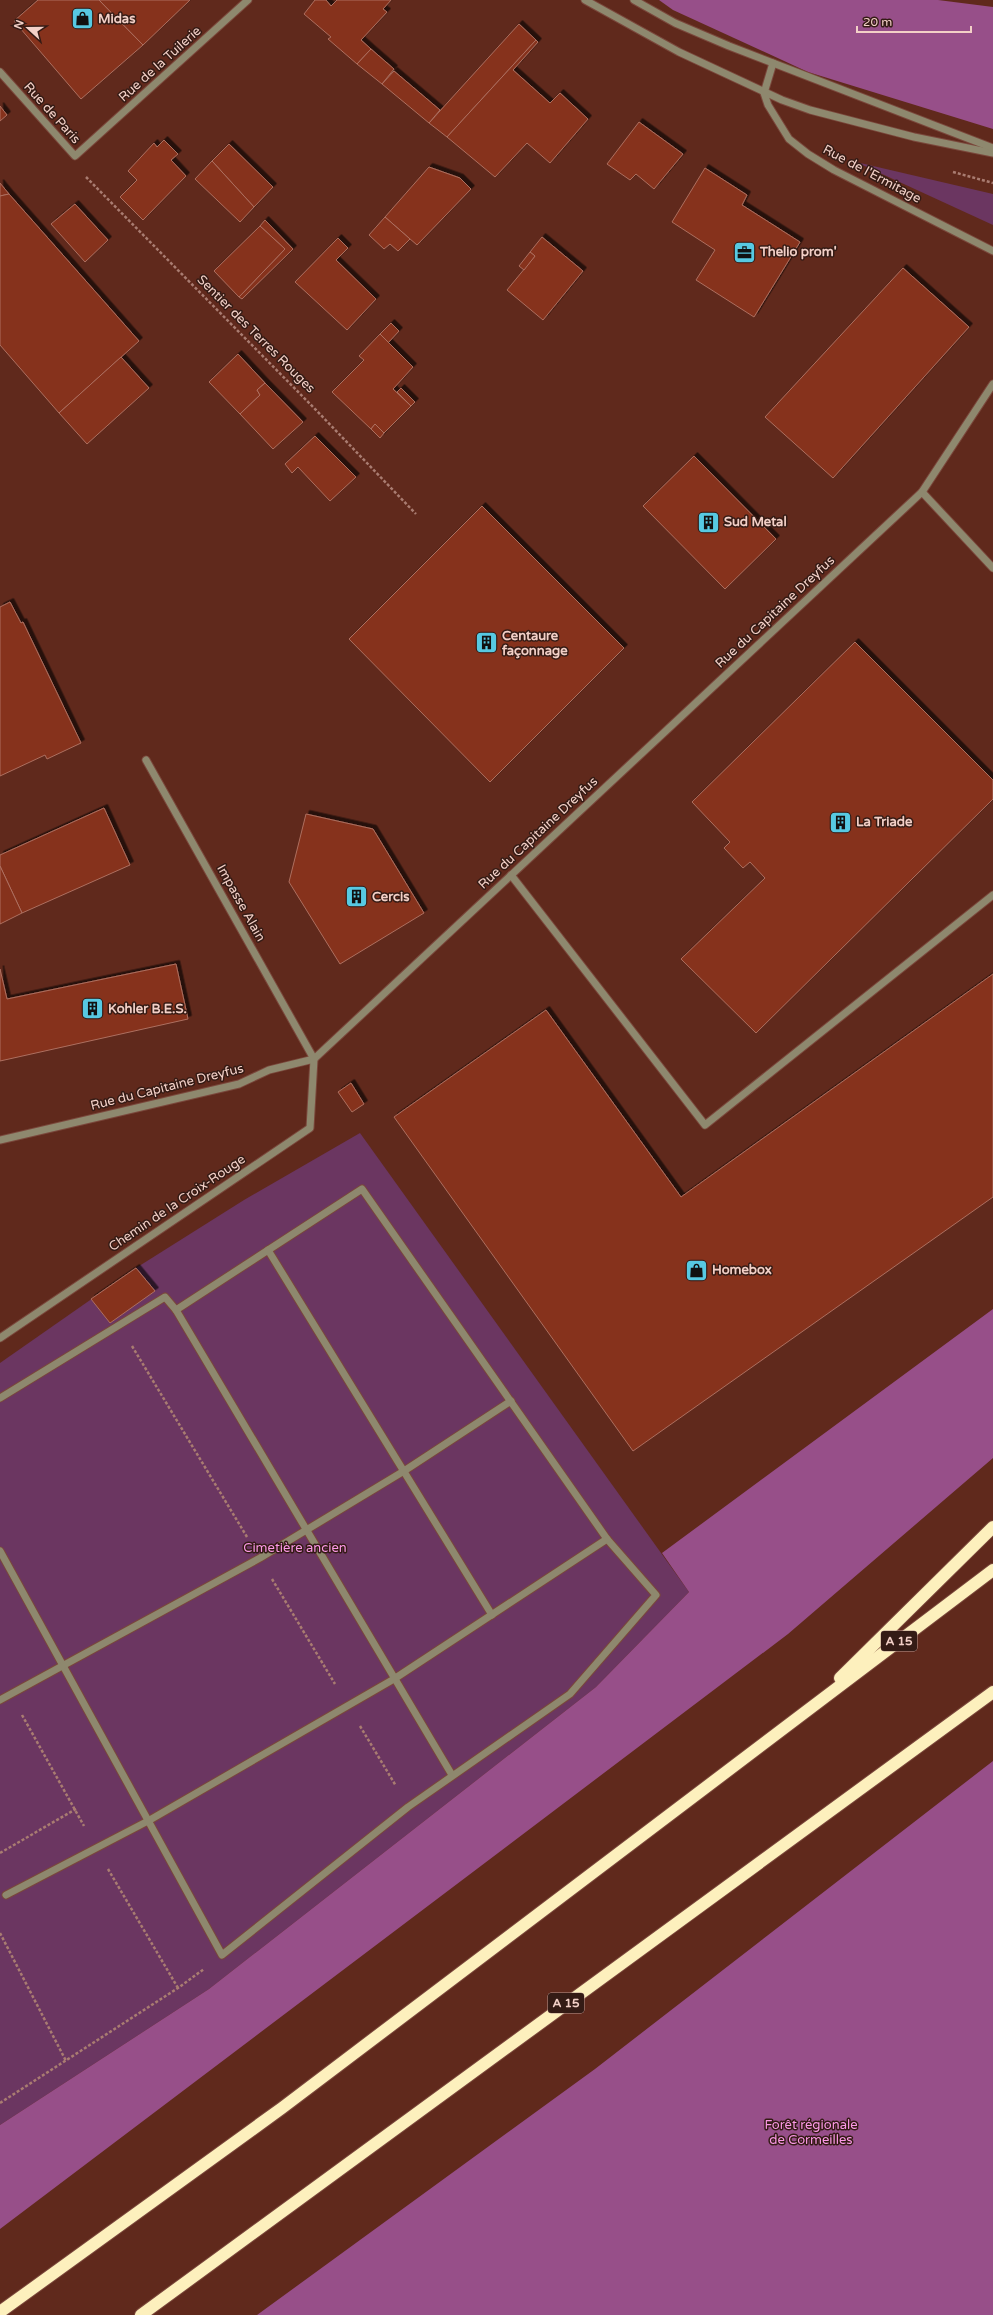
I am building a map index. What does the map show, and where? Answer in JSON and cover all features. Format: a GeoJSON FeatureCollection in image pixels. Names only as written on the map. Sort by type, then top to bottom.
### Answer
{"type":"FeatureCollection","features":[{"type":"Feature","properties":{"kind":"highway"},"geometry":{"type":"LineString","coordinates":[[805,1712],[993,1527]]}},
{"type":"Feature","properties":{"kind":"highway","name":"A 15"},"geometry":{"type":"LineString","coordinates":[[0,2312],[282,2108],[993,1570]]}},
{"type":"Feature","properties":{"kind":"highway","name":"A 15"},"geometry":{"type":"LineString","coordinates":[[141,2315],[993,1692]]}},
{"type":"Feature","properties":{"kind":"street","name":"Rue de la Tuilerie"},"geometry":{"type":"LineString","coordinates":[[88,146],[248,0]]}},
{"type":"Feature","properties":{"kind":"street"},"geometry":{"type":"LineString","coordinates":[[585,0],[679,52],[764,93],[810,110],[914,137],[993,152]]}},
{"type":"Feature","properties":{"kind":"street"},"geometry":{"type":"LineString","coordinates":[[634,0],[675,23],[773,63],[993,148]]}},
{"type":"Feature","properties":{"kind":"street"},"geometry":{"type":"LineString","coordinates":[[764,93],[773,63]]}},
{"type":"Feature","properties":{"kind":"street","name":"Rue de Paris"},"geometry":{"type":"LineString","coordinates":[[0,72],[75,156],[88,146]]}},
{"type":"Feature","properties":{"kind":"street","name":"Rue de l'Ermitage"},"geometry":{"type":"LineString","coordinates":[[764,93],[768,105],[789,139],[808,154],[993,251]]}},
{"type":"Feature","properties":{"kind":"street","name":"Rue du Capitaine Dreyfus"},"geometry":{"type":"LineString","coordinates":[[0,1140],[238,1084],[269,1070],[314,1059],[922,492],[993,384]]}},
{"type":"Feature","properties":{"kind":"street"},"geometry":{"type":"LineString","coordinates":[[922,492],[993,568]]}},
{"type":"Feature","properties":{"kind":"street","name":"Impasse Alain"},"geometry":{"type":"LineString","coordinates":[[146,760],[314,1059]]}},
{"type":"Feature","properties":{"kind":"street"},"geometry":{"type":"LineString","coordinates":[[511,875],[705,1125],[993,895]]}},
{"type":"Feature","properties":{"kind":"street","name":"Chemin de la Croix-Rouge"},"geometry":{"type":"LineString","coordinates":[[0,1338],[310,1128],[314,1059]]}},
{"type":"Feature","properties":{"kind":"street"},"geometry":{"type":"LineString","coordinates":[[0,1551],[222,1955],[408,1807],[570,1694],[656,1595],[607,1539],[362,1189],[176,1310]]}},
{"type":"Feature","properties":{"kind":"street"},"geometry":{"type":"LineString","coordinates":[[268,1250],[492,1615]]}},
{"type":"Feature","properties":{"kind":"street"},"geometry":{"type":"LineString","coordinates":[[0,1398],[165,1297],[176,1310],[452,1775]]}},
{"type":"Feature","properties":{"kind":"street"},"geometry":{"type":"LineString","coordinates":[[0,1700],[260,1558],[404,1471],[511,1401]]}},
{"type":"Feature","properties":{"kind":"street"},"geometry":{"type":"LineString","coordinates":[[6,1895],[148,1821],[394,1679],[607,1539]]}},
{"type":"Feature","properties":{"kind":"path","name":"Sentier des Terres Rouges"},"geometry":{"type":"LineString","coordinates":[[85,175],[416,514]]}},
{"type":"Feature","properties":{"kind":"path"},"geometry":{"type":"LineString","coordinates":[[0,1853],[76,1810]]}},
{"type":"Feature","properties":{"kind":"path"},"geometry":{"type":"LineString","coordinates":[[0,1933],[66,2061]]}},
{"type":"Feature","properties":{"kind":"path"},"geometry":{"type":"LineString","coordinates":[[0,2103],[178,1988],[222,1955]]}},
{"type":"Feature","properties":{"kind":"green space"},"geometry":{"type":"Polygon","coordinates":[[[659,0],[938,0],[993,7],[993,129],[808,72],[673,10],[659,0]]]}},
{"type":"Feature","properties":{"kind":"green space"},"geometry":{"type":"Polygon","coordinates":[[[856,162],[993,194],[993,225],[856,162]]]}},
{"type":"Feature","properties":{"kind":"green space","name":"Cimetière ancien"},"geometry":{"type":"Polygon","coordinates":[[[360,1133],[689,1592],[596,1687],[209,1989],[0,2125],[0,1363],[136,1268],[244,1200],[360,1133]]]}},
{"type":"Feature","properties":{"kind":"green space"},"geometry":{"type":"Polygon","coordinates":[[[993,1309],[993,1458],[788,1634],[0,2229],[0,2125],[209,1989],[596,1687],[689,1592],[662,1553],[993,1309]]]}},
{"type":"Feature","properties":{"kind":"green space","name":"Forêt régionale de Cormeilles"},"geometry":{"type":"Polygon","coordinates":[[[993,1761],[993,2315],[257,2315],[595,2069],[993,1761]]]}},
{"type":"Feature","properties":{"kind":"building"},"geometry":{"type":"Polygon","coordinates":[[[38,0],[99,0],[143,45],[81,99],[14,21],[38,0]]]}},
{"type":"Feature","properties":{"kind":"building"},"geometry":{"type":"Polygon","coordinates":[[[99,0],[190,0],[143,45],[99,0]]]}},
{"type":"Feature","properties":{"kind":"building"},"geometry":{"type":"Polygon","coordinates":[[[315,0],[326,0],[331,6],[337,0],[391,0],[383,9],[387,12],[361,40],[371,49],[357,64],[328,39],[331,37],[304,14],[315,0]]]}},
{"type":"Feature","properties":{"kind":"building"},"geometry":{"type":"Polygon","coordinates":[[[519,24],[536,40],[447,137],[429,123],[519,24]]]}},
{"type":"Feature","properties":{"kind":"building"},"geometry":{"type":"Polygon","coordinates":[[[536,40],[538,42],[513,70],[550,103],[560,93],[588,119],[550,163],[527,143],[495,177],[447,137],[536,40]]]}},
{"type":"Feature","properties":{"kind":"building"},"geometry":{"type":"Polygon","coordinates":[[[371,49],[394,69],[382,84],[357,64],[371,49]]]}},
{"type":"Feature","properties":{"kind":"building"},"geometry":{"type":"Polygon","coordinates":[[[394,71],[440,110],[429,123],[382,84],[394,71]]]}},
{"type":"Feature","properties":{"kind":"building"},"geometry":{"type":"Polygon","coordinates":[[[0,106],[7,115],[0,121],[0,106]]]}},
{"type":"Feature","properties":{"kind":"building"},"geometry":{"type":"Polygon","coordinates":[[[639,122],[683,154],[654,189],[636,174],[630,180],[607,164],[639,122]]]}},
{"type":"Feature","properties":{"kind":"building"},"geometry":{"type":"Polygon","coordinates":[[[164,140],[178,154],[171,160],[186,176],[143,220],[120,197],[137,180],[128,171],[154,143],[157,147],[164,140]]]}},
{"type":"Feature","properties":{"kind":"building"},"geometry":{"type":"Polygon","coordinates":[[[229,144],[273,187],[254,207],[212,161],[229,144]]]}},
{"type":"Feature","properties":{"kind":"building"},"geometry":{"type":"Polygon","coordinates":[[[212,161],[254,207],[240,222],[195,179],[212,161]]]}},
{"type":"Feature","properties":{"kind":"building"},"geometry":{"type":"Polygon","coordinates":[[[429,167],[460,178],[471,189],[417,245],[385,217],[429,167]]]}},
{"type":"Feature","properties":{"kind":"building"},"geometry":{"type":"Polygon","coordinates":[[[705,168],[747,195],[742,205],[800,242],[754,317],[696,280],[715,250],[672,222],[705,168]]]}},
{"type":"Feature","properties":{"kind":"building"},"geometry":{"type":"Polygon","coordinates":[[[0,183],[9,194],[0,196],[0,183]]]}},
{"type":"Feature","properties":{"kind":"building"},"geometry":{"type":"Polygon","coordinates":[[[9,194],[139,341],[59,413],[0,345],[0,196],[9,194]]]}},
{"type":"Feature","properties":{"kind":"building"},"geometry":{"type":"Polygon","coordinates":[[[75,204],[108,240],[85,262],[51,224],[75,204]]]}},
{"type":"Feature","properties":{"kind":"building"},"geometry":{"type":"Polygon","coordinates":[[[385,217],[410,239],[398,251],[390,244],[384,249],[369,235],[385,217]]]}},
{"type":"Feature","properties":{"kind":"building"},"geometry":{"type":"Polygon","coordinates":[[[265,220],[293,249],[242,299],[239,297],[285,249],[260,226],[265,220]]]}},
{"type":"Feature","properties":{"kind":"building"},"geometry":{"type":"Polygon","coordinates":[[[260,226],[285,249],[239,297],[214,271],[260,226]]]}},
{"type":"Feature","properties":{"kind":"building"},"geometry":{"type":"Polygon","coordinates":[[[542,237],[583,271],[543,320],[507,290],[535,256],[530,252],[542,237]]]}},
{"type":"Feature","properties":{"kind":"building"},"geometry":{"type":"Polygon","coordinates":[[[338,238],[348,248],[336,260],[376,299],[347,330],[295,282],[338,238]]]}},
{"type":"Feature","properties":{"kind":"building"},"geometry":{"type":"Polygon","coordinates":[[[530,252],[535,256],[524,270],[519,266],[530,252]]]}},
{"type":"Feature","properties":{"kind":"building"},"geometry":{"type":"Polygon","coordinates":[[[903,268],[969,327],[833,478],[765,417],[903,268]]]}},
{"type":"Feature","properties":{"kind":"building"},"geometry":{"type":"Polygon","coordinates":[[[391,323],[399,331],[388,343],[380,334],[391,323]]]}},
{"type":"Feature","properties":{"kind":"building"},"geometry":{"type":"Polygon","coordinates":[[[380,334],[413,367],[393,389],[411,406],[384,433],[375,424],[371,429],[332,392],[364,360],[359,356],[380,334]]]}},
{"type":"Feature","properties":{"kind":"building"},"geometry":{"type":"Polygon","coordinates":[[[238,354],[265,383],[257,390],[260,395],[240,414],[209,382],[238,354]]]}},
{"type":"Feature","properties":{"kind":"building"},"geometry":{"type":"Polygon","coordinates":[[[121,357],[149,388],[87,444],[59,413],[121,357]]]}},
{"type":"Feature","properties":{"kind":"building"},"geometry":{"type":"Polygon","coordinates":[[[265,383],[303,422],[273,449],[240,414],[260,395],[257,390],[265,383]]]}},
{"type":"Feature","properties":{"kind":"building"},"geometry":{"type":"Polygon","coordinates":[[[401,388],[415,402],[411,406],[397,392],[401,388]]]}},
{"type":"Feature","properties":{"kind":"building"},"geometry":{"type":"Polygon","coordinates":[[[375,424],[384,433],[380,438],[371,429],[375,424]]]}},
{"type":"Feature","properties":{"kind":"building"},"geometry":{"type":"Polygon","coordinates":[[[315,436],[356,477],[330,501],[298,467],[292,473],[285,464],[315,436]]]}},
{"type":"Feature","properties":{"kind":"building","name":"Sud Metal"},"geometry":{"type":"Polygon","coordinates":[[[694,456],[776,539],[725,589],[643,506],[694,456]]]}},
{"type":"Feature","properties":{"kind":"building","name":"Centaure façonnage"},"geometry":{"type":"Polygon","coordinates":[[[482,506],[624,648],[490,782],[349,639],[482,506]]]}},
{"type":"Feature","properties":{"kind":"building"},"geometry":{"type":"Polygon","coordinates":[[[10,602],[21,623],[23,622],[81,743],[47,759],[45,755],[0,776],[0,607],[10,602]]]}},
{"type":"Feature","properties":{"kind":"building","name":"La Triade"},"geometry":{"type":"Polygon","coordinates":[[[855,642],[993,780],[993,799],[756,1033],[681,959],[765,878],[750,862],[743,868],[724,848],[730,842],[692,802],[855,642]]]}},
{"type":"Feature","properties":{"kind":"building"},"geometry":{"type":"Polygon","coordinates":[[[104,808],[130,865],[22,913],[0,866],[0,855],[104,808]]]}},
{"type":"Feature","properties":{"kind":"building","name":"Cercis"},"geometry":{"type":"Polygon","coordinates":[[[306,814],[373,829],[424,913],[340,964],[289,882],[306,814]]]}},
{"type":"Feature","properties":{"kind":"building"},"geometry":{"type":"Polygon","coordinates":[[[0,866],[22,913],[0,924],[0,866]]]}},
{"type":"Feature","properties":{"kind":"building","name":"Kohler B.E.S."},"geometry":{"type":"Polygon","coordinates":[[[176,964],[188,1019],[0,1061],[0,969],[7,999],[176,964]]]}},
{"type":"Feature","properties":{"kind":"building","name":"Homebox"},"geometry":{"type":"Polygon","coordinates":[[[993,974],[993,1197],[633,1451],[394,1117],[546,1010],[681,1197],[993,974]]]}},
{"type":"Feature","properties":{"kind":"building"},"geometry":{"type":"Polygon","coordinates":[[[351,1083],[364,1104],[352,1112],[338,1092],[351,1083]]]}},
{"type":"Feature","properties":{"kind":"building"},"geometry":{"type":"Polygon","coordinates":[[[136,1268],[155,1291],[110,1323],[91,1299],[136,1268]]]}},
{"type":"Feature","properties":{"kind":"place","name":"Midas"},"geometry":{"type":"Point","coordinates":[82,19]}},
{"type":"Feature","properties":{"kind":"place","name":"Thelio prom'"},"geometry":{"type":"Point","coordinates":[745,252]}},
{"type":"Feature","properties":{"kind":"place","name":"Sud Metal"},"geometry":{"type":"Point","coordinates":[709,522]}},
{"type":"Feature","properties":{"kind":"place","name":"Centaure façonnage"},"geometry":{"type":"Point","coordinates":[486,643]}},
{"type":"Feature","properties":{"kind":"place","name":"La Triade"},"geometry":{"type":"Point","coordinates":[841,822]}},
{"type":"Feature","properties":{"kind":"place","name":"Cercis"},"geometry":{"type":"Point","coordinates":[357,897]}},
{"type":"Feature","properties":{"kind":"place","name":"Kohler B.E.S."},"geometry":{"type":"Point","coordinates":[93,1009]}},
{"type":"Feature","properties":{"kind":"place","name":"Homebox"},"geometry":{"type":"Point","coordinates":[697,1270]}}]}
